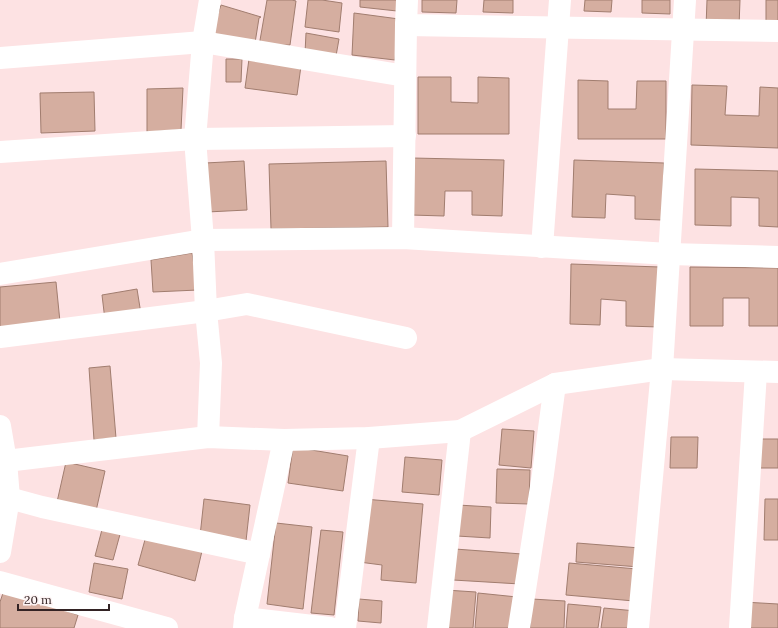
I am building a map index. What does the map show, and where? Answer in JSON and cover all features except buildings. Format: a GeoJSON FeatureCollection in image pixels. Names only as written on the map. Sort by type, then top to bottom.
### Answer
{"type":"FeatureCollection","features":[{"type":"Feature","properties":{"kind":"street"},"geometry":{"type":"LineString","coordinates":[[208,437],[211,363],[206,311],[203,240],[195,139],[203,42],[210,0]]}},
{"type":"Feature","properties":{"kind":"street"},"geometry":{"type":"LineString","coordinates":[[404,238],[407,0]]}},
{"type":"Feature","properties":{"kind":"street"},"geometry":{"type":"LineString","coordinates":[[542,247],[560,0]]}},
{"type":"Feature","properties":{"kind":"street"},"geometry":{"type":"LineString","coordinates":[[638,628],[662,369],[685,0]]}},
{"type":"Feature","properties":{"kind":"street"},"geometry":{"type":"LineString","coordinates":[[406,25],[778,31]]}},
{"type":"Feature","properties":{"kind":"street"},"geometry":{"type":"LineString","coordinates":[[0,58],[203,42],[405,76]]}},
{"type":"Feature","properties":{"kind":"street"},"geometry":{"type":"LineString","coordinates":[[0,152],[195,139],[405,136]]}},
{"type":"Feature","properties":{"kind":"street"},"geometry":{"type":"LineString","coordinates":[[0,274],[203,240],[404,238],[669,254],[778,257]]}},
{"type":"Feature","properties":{"kind":"street"},"geometry":{"type":"LineString","coordinates":[[0,337],[206,311],[247,304],[406,338]]}},
{"type":"Feature","properties":{"kind":"street"},"geometry":{"type":"LineString","coordinates":[[6,461],[208,437],[284,440],[369,438],[460,431],[555,384],[662,369],[778,372]]}},
{"type":"Feature","properties":{"kind":"street"},"geometry":{"type":"LineString","coordinates":[[740,628],[756,372]]}},
{"type":"Feature","properties":{"kind":"street"},"geometry":{"type":"LineString","coordinates":[[519,628],[543,474],[555,384]]}},
{"type":"Feature","properties":{"kind":"street"},"geometry":{"type":"LineString","coordinates":[[0,426],[6,461],[9,498],[0,552]]}},
{"type":"Feature","properties":{"kind":"street"},"geometry":{"type":"LineString","coordinates":[[438,628],[460,431]]}},
{"type":"Feature","properties":{"kind":"street"},"geometry":{"type":"LineString","coordinates":[[345,628],[369,438]]}},
{"type":"Feature","properties":{"kind":"street"},"geometry":{"type":"LineString","coordinates":[[284,440],[244,623],[330,628]]}},
{"type":"Feature","properties":{"kind":"street"},"geometry":{"type":"LineString","coordinates":[[9,498],[259,554]]}},
{"type":"Feature","properties":{"kind":"street"},"geometry":{"type":"LineString","coordinates":[[0,582],[167,628]]}}]}
